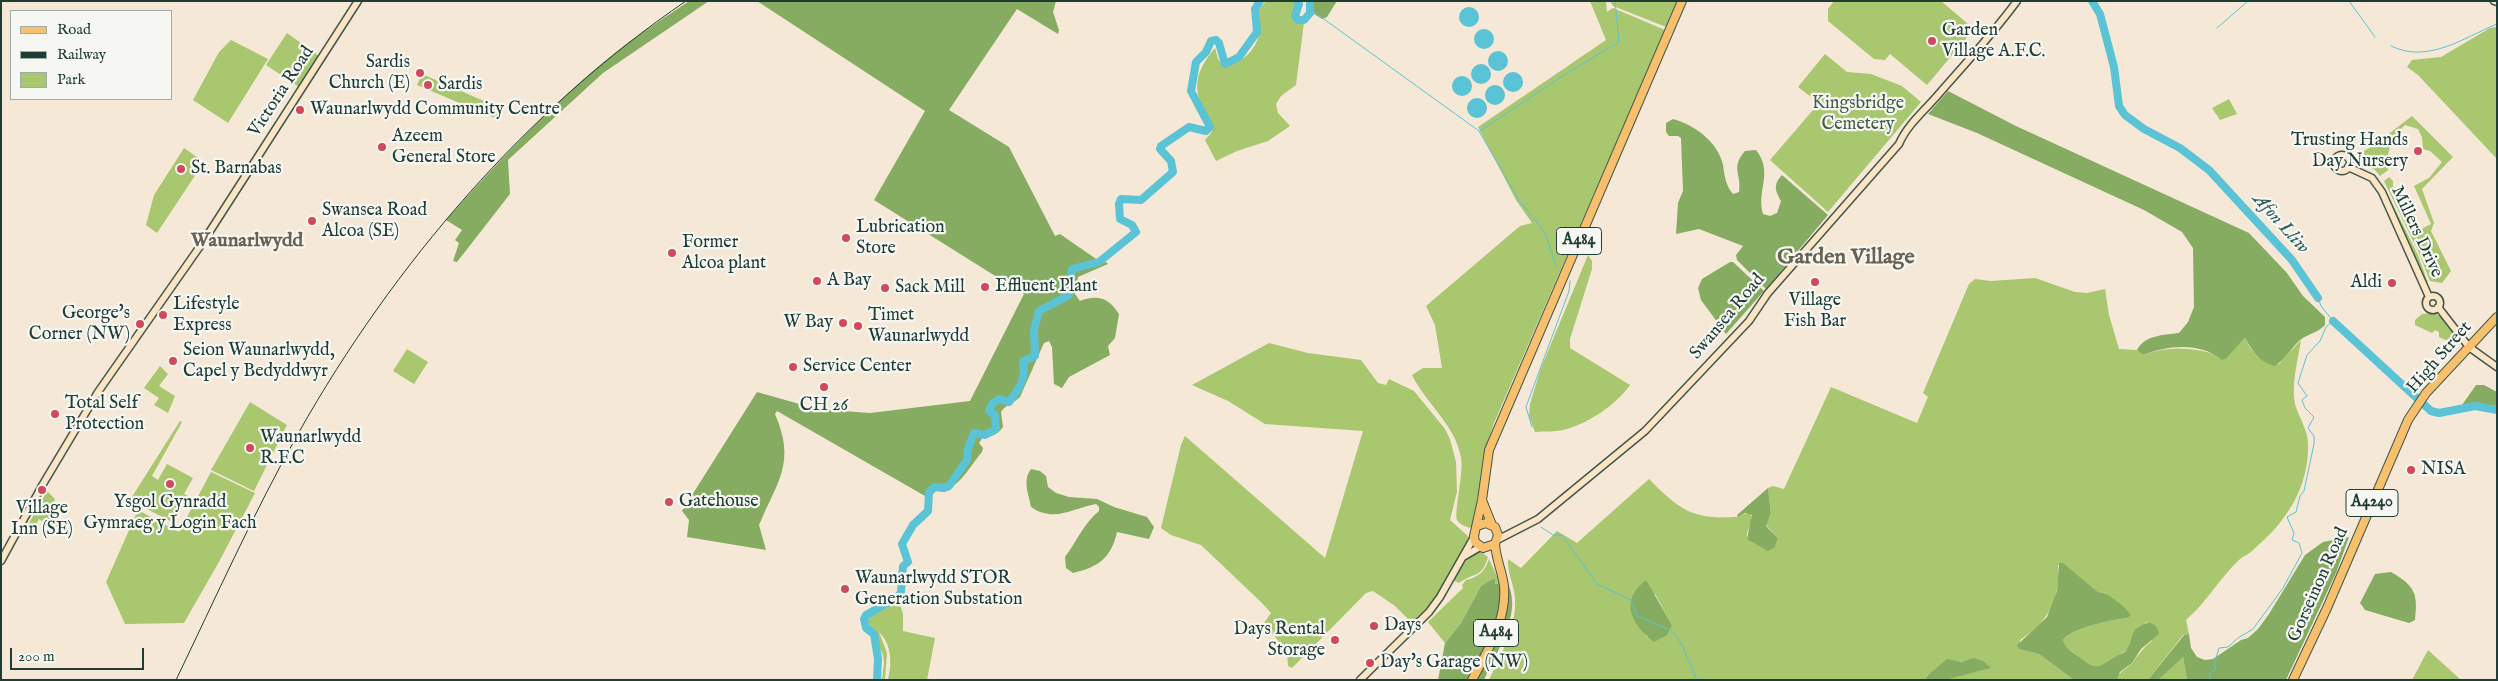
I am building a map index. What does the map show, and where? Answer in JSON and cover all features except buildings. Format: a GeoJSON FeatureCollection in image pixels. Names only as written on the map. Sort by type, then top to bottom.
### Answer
{"type":"FeatureCollection","features":[{"type":"Feature","properties":{"kind":"main road","name":"Victoria Road"},"geometry":{"type":"LineString","coordinates":[[1,561],[43,484],[121,356],[146,324],[235,193],[358,1]]}},
{"type":"Feature","properties":{"kind":"main road","name":"A484"},"geometry":{"type":"LineString","coordinates":[[1496,562],[1474,537],[1479,506],[1482,500],[1486,465],[1496,431],[1682,1]]}},
{"type":"Feature","properties":{"kind":"main road","name":"Swansea Road"},"geometry":{"type":"LineString","coordinates":[[1496,542],[1538,519],[1608,463],[1645,431],[1686,389],[1749,321],[1768,293],[1899,144],[1903,134],[1991,35],[2017,1]]}},
{"type":"Feature","properties":{"kind":"main road","name":"Millers Drive"},"geometry":{"type":"LineString","coordinates":[[2348,167],[2372,178],[2382,192],[2429,297]]}},
{"type":"Feature","properties":{"kind":"main road"},"geometry":{"type":"LineString","coordinates":[[2438,307],[2433,310],[2428,307],[2426,302],[2429,297],[2437,298],[2438,307],[2469,347],[2497,367]]}},
{"type":"Feature","properties":{"kind":"main road","name":"High Street"},"geometry":{"type":"LineString","coordinates":[[2408,420],[2424,396],[2497,317]]}},
{"type":"Feature","properties":{"kind":"main road","name":"Gorseinon Road"},"geometry":{"type":"LineString","coordinates":[[2293,680],[2327,608],[2408,420]]}},
{"type":"Feature","properties":{"kind":"main road","name":"A484"},"geometry":{"type":"LineString","coordinates":[[1472,680],[1495,636],[1501,618],[1504,591],[1496,562],[1494,526],[1482,500]]}},
{"type":"Feature","properties":{"kind":"main road"},"geometry":{"type":"LineString","coordinates":[[1477,526],[1483,523],[1512,532]]}},
{"type":"Feature","properties":{"kind":"main road"},"geometry":{"type":"LineString","coordinates":[[1360,680],[1429,612],[1440,597],[1474,537]]}},
{"type":"Feature","properties":{"kind":"main road"},"geometry":{"type":"LineString","coordinates":[[1462,558],[1496,542]]}},
{"type":"Feature","properties":{"kind":"green space"},"geometry":{"type":"Polygon","coordinates":[[[689,1],[709,1],[603,73],[508,160],[510,194],[457,262],[453,261],[459,243],[455,240],[462,230],[446,220],[467,196],[533,126],[580,82],[629,42],[689,1]]]}},
{"type":"Feature","properties":{"kind":"green space"},"geometry":{"type":"Polygon","coordinates":[[[757,1],[1056,1],[1053,12],[1059,30],[1058,34],[1017,9],[949,110],[1009,147],[1055,236],[1060,234],[1102,263],[1106,262],[1108,264],[1078,277],[1075,294],[1080,301],[1098,298],[1107,301],[1119,314],[1115,338],[1108,346],[1110,355],[1069,377],[1062,388],[1054,384],[1052,347],[1049,341],[1044,343],[1020,397],[1001,412],[1003,427],[994,435],[983,437],[979,443],[983,448],[982,452],[968,471],[951,487],[936,491],[932,495],[932,500],[777,411],[775,414],[784,446],[784,459],[778,483],[759,525],[766,550],[687,537],[689,520],[682,511],[757,392],[817,409],[870,413],[970,401],[1024,294],[874,200],[925,111],[757,1]]]}},
{"type":"Feature","properties":{"kind":"green space"},"geometry":{"type":"Polygon","coordinates":[[[1266,1],[1291,1],[1295,3],[1293,18],[1296,23],[1304,22],[1296,85],[1281,96],[1276,104],[1278,113],[1290,126],[1268,141],[1237,151],[1216,161],[1205,140],[1212,132],[1212,129],[1200,101],[1197,85],[1198,77],[1204,63],[1215,48],[1218,59],[1222,64],[1236,62],[1252,50],[1260,30],[1259,9],[1266,1]]]}},
{"type":"Feature","properties":{"kind":"green space"},"geometry":{"type":"Polygon","coordinates":[[[1309,1],[1337,1],[1327,17],[1322,19],[1308,10],[1309,1]]]}},
{"type":"Feature","properties":{"kind":"green space"},"geometry":{"type":"Polygon","coordinates":[[[1590,1],[1606,1],[1607,12],[1613,8],[1665,30],[1494,423],[1483,456],[1474,523],[1470,528],[1461,524],[1456,516],[1462,464],[1458,446],[1447,425],[1412,375],[1423,368],[1442,368],[1435,325],[1426,306],[1520,226],[1532,223],[1516,200],[1478,127],[1606,40],[1590,1]]]}},
{"type":"Feature","properties":{"kind":"green space"},"geometry":{"type":"Polygon","coordinates":[[[1610,1],[1678,1],[1666,27],[1613,6],[1610,1]]]}},
{"type":"Feature","properties":{"kind":"green space"},"geometry":{"type":"Polygon","coordinates":[[[1834,1],[1941,1],[1974,29],[1927,85],[1890,54],[1885,60],[1874,59],[1828,21],[1828,9],[1834,1]]]}},
{"type":"Feature","properties":{"kind":"green space"},"geometry":{"type":"Polygon","coordinates":[[[2497,27],[2497,159],[2418,75],[2407,67],[2412,60],[2441,57],[2490,28],[2497,27]]]}},
{"type":"Feature","properties":{"kind":"green space"},"geometry":{"type":"Polygon","coordinates":[[[287,33],[319,56],[299,87],[266,65],[287,33]]]}},
{"type":"Feature","properties":{"kind":"green space"},"geometry":{"type":"Polygon","coordinates":[[[231,40],[268,59],[228,123],[193,100],[219,52],[231,40]]]}},
{"type":"Feature","properties":{"kind":"green space","name":"Kingsbridge Cemetery"},"geometry":{"type":"Polygon","coordinates":[[[1825,54],[1847,72],[1871,74],[1902,86],[1921,102],[1828,212],[1770,160],[1819,103],[1798,87],[1825,54]]]}},
{"type":"Feature","properties":{"kind":"green space"},"geometry":{"type":"Polygon","coordinates":[[[422,74],[500,108],[495,118],[417,85],[422,74]]]}},
{"type":"Feature","properties":{"kind":"green space"},"geometry":{"type":"Polygon","coordinates":[[[1948,91],[2016,126],[2249,233],[2287,273],[2303,296],[2325,317],[2325,325],[2300,340],[2282,361],[2274,366],[2257,355],[2245,338],[2227,358],[2222,360],[2204,350],[2184,347],[2173,347],[2143,355],[2137,350],[2140,345],[2155,337],[2179,333],[2188,322],[2194,307],[2193,248],[2182,232],[2144,210],[1977,133],[1928,114],[1948,91]]]}},
{"type":"Feature","properties":{"kind":"green space"},"geometry":{"type":"Polygon","coordinates":[[[2229,99],[2237,114],[2220,120],[2212,108],[2229,99]]]}},
{"type":"Feature","properties":{"kind":"green space"},"geometry":{"type":"Polygon","coordinates":[[[2412,116],[2453,157],[2422,189],[2434,223],[2431,231],[2451,271],[2442,283],[2430,281],[2419,253],[2384,181],[2389,177],[2393,181],[2393,186],[2416,232],[2431,224],[2414,186],[2429,178],[2442,162],[2430,151],[2423,149],[2422,137],[2418,129],[2405,125],[2396,134],[2390,145],[2388,170],[2380,176],[2375,170],[2360,162],[2358,154],[2373,146],[2412,116]]]}},
{"type":"Feature","properties":{"kind":"green space"},"geometry":{"type":"Polygon","coordinates":[[[1673,119],[1689,125],[1711,142],[1720,157],[1727,184],[1733,194],[1739,192],[1740,186],[1738,162],[1745,151],[1756,150],[1764,166],[1761,197],[1763,214],[1770,216],[1777,213],[1781,201],[1776,191],[1776,185],[1782,175],[1828,215],[1766,289],[1737,260],[1736,255],[1743,246],[1699,229],[1676,234],[1678,203],[1683,191],[1681,138],[1669,136],[1666,132],[1666,123],[1673,119]]]}},
{"type":"Feature","properties":{"kind":"green space"},"geometry":{"type":"Polygon","coordinates":[[[184,148],[204,162],[157,233],[146,225],[154,195],[184,148]]]}},
{"type":"Feature","properties":{"kind":"green space"},"geometry":{"type":"Polygon","coordinates":[[[2381,181],[2418,255],[2428,283],[2425,281],[2381,181]]]}},
{"type":"Feature","properties":{"kind":"green space"},"geometry":{"type":"Polygon","coordinates":[[[1588,255],[1592,261],[1592,269],[1570,339],[1570,348],[1630,385],[1609,407],[1591,419],[1563,430],[1535,432],[1529,416],[1530,404],[1541,368],[1588,255]]]}},
{"type":"Feature","properties":{"kind":"green space"},"geometry":{"type":"Polygon","coordinates":[[[1733,262],[1764,291],[1726,334],[1701,300],[1698,288],[1702,279],[1733,262]]]}},
{"type":"Feature","properties":{"kind":"green space"},"geometry":{"type":"Polygon","coordinates":[[[2035,278],[2075,292],[2087,293],[2105,289],[2109,315],[2119,349],[2137,350],[2143,355],[2175,348],[2196,350],[2227,358],[2245,338],[2251,349],[2258,356],[2272,363],[2279,364],[2301,340],[2294,380],[2294,396],[2295,404],[2307,434],[2308,444],[2307,460],[2300,489],[2285,516],[2266,539],[2232,567],[2186,620],[2189,634],[2183,635],[2148,680],[2117,680],[2122,672],[2152,641],[2147,622],[2137,628],[2129,648],[2104,666],[2096,667],[2088,663],[2064,646],[2063,640],[2067,636],[2083,628],[2127,618],[2107,594],[2098,592],[2062,563],[2058,565],[2057,589],[2051,608],[2038,625],[2020,640],[2020,649],[2039,654],[2074,680],[1946,680],[1990,668],[1976,660],[1968,660],[1926,676],[1926,680],[1489,680],[1511,630],[1515,609],[1515,598],[1508,559],[1521,568],[1557,531],[1577,543],[1649,479],[1677,505],[1696,514],[1737,517],[1749,513],[1753,518],[1747,533],[1747,539],[1775,547],[1778,538],[1766,525],[1771,513],[1768,488],[1773,486],[1784,489],[1831,387],[1917,423],[1928,397],[1923,393],[1969,284],[1975,279],[1991,281],[2035,278]],[[1655,594],[1634,618],[1647,637],[1672,625],[1655,594]]]}},
{"type":"Feature","properties":{"kind":"green space"},"geometry":{"type":"Polygon","coordinates":[[[2432,313],[2450,324],[2456,334],[2457,345],[2439,337],[2439,332],[2435,330],[2432,333],[2415,325],[2415,320],[2422,314],[2432,313]]]}},
{"type":"Feature","properties":{"kind":"green space"},"geometry":{"type":"Polygon","coordinates":[[[1269,343],[1308,353],[1361,360],[1378,383],[1386,385],[1389,379],[1414,391],[1445,429],[1450,439],[1456,462],[1457,492],[1450,520],[1469,537],[1439,592],[1412,623],[1395,606],[1373,591],[1366,593],[1292,668],[1288,666],[1287,652],[1264,623],[1271,613],[1262,603],[1201,545],[1171,535],[1161,528],[1181,445],[1185,436],[1325,558],[1363,431],[1265,424],[1228,401],[1192,385],[1269,343]]]}},
{"type":"Feature","properties":{"kind":"green space"},"geometry":{"type":"Polygon","coordinates":[[[407,349],[428,362],[414,384],[393,371],[407,349]]]}},
{"type":"Feature","properties":{"kind":"green space"},"geometry":{"type":"Polygon","coordinates":[[[160,366],[168,374],[159,386],[175,396],[168,413],[154,405],[159,398],[144,388],[160,366]]]}},
{"type":"Feature","properties":{"kind":"green space"},"geometry":{"type":"Polygon","coordinates":[[[2476,385],[2484,385],[2497,392],[2497,406],[2475,403],[2462,405],[2476,385]]]}},
{"type":"Feature","properties":{"kind":"green space","name":"Waunarlwydd R.F.C"},"geometry":{"type":"Polygon","coordinates":[[[250,402],[287,425],[254,491],[211,470],[250,402]]]}},
{"type":"Feature","properties":{"kind":"green space"},"geometry":{"type":"Polygon","coordinates":[[[180,421],[182,422],[152,476],[158,480],[167,464],[193,478],[184,494],[192,498],[187,506],[180,502],[170,521],[130,500],[180,421]]]}},
{"type":"Feature","properties":{"kind":"green space"},"geometry":{"type":"Polygon","coordinates":[[[1031,469],[1040,471],[1046,476],[1048,487],[1056,493],[1069,497],[1097,499],[1114,507],[1147,517],[1154,527],[1149,539],[1117,532],[1111,549],[1102,560],[1090,568],[1073,573],[1066,568],[1065,557],[1085,527],[1099,511],[1099,507],[1096,504],[1056,514],[1039,512],[1031,507],[1028,492],[1027,478],[1031,469]]]}},
{"type":"Feature","properties":{"kind":"green space"},"geometry":{"type":"Polygon","coordinates":[[[211,472],[255,493],[220,560],[184,623],[125,624],[106,582],[138,510],[179,532],[211,472]]]}},
{"type":"Feature","properties":{"kind":"green space"},"geometry":{"type":"Polygon","coordinates":[[[1768,488],[1771,513],[1766,526],[1778,538],[1775,547],[1768,551],[1747,539],[1752,515],[1745,513],[1738,517],[1737,515],[1768,488]]]}},
{"type":"Feature","properties":{"kind":"green space"},"geometry":{"type":"Polygon","coordinates":[[[47,491],[55,499],[52,509],[60,522],[51,535],[53,529],[39,519],[34,528],[28,525],[47,491]]]}},
{"type":"Feature","properties":{"kind":"green space"},"geometry":{"type":"Polygon","coordinates":[[[2349,537],[2336,573],[2286,680],[2187,680],[2183,657],[2158,680],[2148,680],[2184,635],[2189,634],[2191,648],[2197,657],[2205,660],[2213,659],[2241,640],[2248,638],[2258,629],[2269,614],[2305,555],[2323,542],[2349,537]]]}},
{"type":"Feature","properties":{"kind":"green space"},"geometry":{"type":"Polygon","coordinates":[[[1479,550],[1488,557],[1483,569],[1459,583],[1453,580],[1461,565],[1479,550]]]}},
{"type":"Feature","properties":{"kind":"green space"},"geometry":{"type":"Polygon","coordinates":[[[1489,559],[1500,583],[1481,586],[1461,623],[1445,643],[1428,622],[1463,588],[1462,585],[1466,580],[1481,573],[1489,559]]]}},
{"type":"Feature","properties":{"kind":"green space"},"geometry":{"type":"Polygon","coordinates":[[[2059,563],[2063,563],[2098,592],[2107,594],[2123,606],[2131,615],[2127,618],[2083,628],[2063,640],[2068,648],[2087,662],[2099,666],[2126,651],[2135,630],[2141,625],[2151,623],[2158,630],[2159,634],[2141,649],[2132,663],[2120,672],[2117,680],[2074,680],[2039,654],[2019,649],[2017,645],[2047,617],[2057,591],[2059,563]]]}},
{"type":"Feature","properties":{"kind":"green space"},"geometry":{"type":"Polygon","coordinates":[[[2391,572],[2410,586],[2413,591],[2416,603],[2415,620],[2409,623],[2365,610],[2360,603],[2375,574],[2391,572]]]}},
{"type":"Feature","properties":{"kind":"green space"},"geometry":{"type":"Polygon","coordinates":[[[1495,578],[1495,584],[1500,583],[1499,609],[1496,621],[1487,645],[1469,680],[1438,680],[1445,643],[1461,623],[1481,586],[1495,578]]]}},
{"type":"Feature","properties":{"kind":"green space"},"geometry":{"type":"Polygon","coordinates":[[[1646,580],[1672,625],[1667,635],[1654,642],[1639,628],[1631,612],[1633,596],[1646,580]]]}},
{"type":"Feature","properties":{"kind":"green space"},"geometry":{"type":"Polygon","coordinates":[[[1509,586],[1512,610],[1506,634],[1484,680],[1477,680],[1505,617],[1509,586]]]}},
{"type":"Feature","properties":{"kind":"green space"},"geometry":{"type":"Polygon","coordinates":[[[899,601],[903,614],[903,631],[935,638],[927,680],[888,680],[890,667],[889,648],[879,632],[887,653],[885,680],[882,680],[883,655],[867,620],[872,615],[899,601]]]}},
{"type":"Feature","properties":{"kind":"green space"},"geometry":{"type":"Polygon","coordinates":[[[2428,650],[2461,680],[2412,680],[2428,650]]]}},
{"type":"Feature","properties":{"kind":"green space"},"geometry":{"type":"Polygon","coordinates":[[[2183,657],[2187,680],[2158,680],[2180,658],[2183,657]]]}},
{"type":"Feature","properties":{"kind":"green space"},"geometry":{"type":"Polygon","coordinates":[[[1974,658],[1983,661],[1991,668],[1946,680],[1926,680],[1926,677],[1947,659],[1961,662],[1974,658]]]}},
{"type":"Feature","properties":{"kind":"water"},"geometry":{"type":"Polygon","coordinates":[[[1469,7],[1476,10],[1479,17],[1476,24],[1469,27],[1462,24],[1459,17],[1462,10],[1469,7]]]}},
{"type":"Feature","properties":{"kind":"water"},"geometry":{"type":"Polygon","coordinates":[[[1484,29],[1491,32],[1494,39],[1491,46],[1484,49],[1477,46],[1474,39],[1477,32],[1484,29]]]}},
{"type":"Feature","properties":{"kind":"water"},"geometry":{"type":"Polygon","coordinates":[[[1498,51],[1505,54],[1508,61],[1505,68],[1498,71],[1491,68],[1488,61],[1491,54],[1498,51]]]}},
{"type":"Feature","properties":{"kind":"water"},"geometry":{"type":"Polygon","coordinates":[[[1481,64],[1488,67],[1491,74],[1488,81],[1481,84],[1474,81],[1471,74],[1474,67],[1481,64]]]}},
{"type":"Feature","properties":{"kind":"water"},"geometry":{"type":"Polygon","coordinates":[[[1513,72],[1520,75],[1523,82],[1520,89],[1513,92],[1506,89],[1503,82],[1506,75],[1513,72]]]}},
{"type":"Feature","properties":{"kind":"water"},"geometry":{"type":"Polygon","coordinates":[[[1462,76],[1469,79],[1472,86],[1469,93],[1462,96],[1455,93],[1452,86],[1455,79],[1462,76]]]}},
{"type":"Feature","properties":{"kind":"water"},"geometry":{"type":"Polygon","coordinates":[[[1495,85],[1502,88],[1505,95],[1502,102],[1495,105],[1488,102],[1485,95],[1488,88],[1495,85]]]}},
{"type":"Feature","properties":{"kind":"water"},"geometry":{"type":"Polygon","coordinates":[[[1477,98],[1484,101],[1487,108],[1484,115],[1477,118],[1470,115],[1467,108],[1470,101],[1477,98]]]}},
{"type":"Feature","properties":{"kind":"waterway"},"geometry":{"type":"LineString","coordinates":[[877,680],[878,659],[874,634],[866,628],[864,619],[866,615],[898,597],[901,592],[903,566],[908,562],[902,544],[913,525],[928,511],[929,492],[934,487],[944,488],[949,486],[967,460],[968,449],[974,433],[985,435],[996,429],[995,415],[989,411],[992,404],[999,399],[1009,402],[1019,388],[1024,373],[1023,361],[1035,356],[1034,330],[1039,311],[1069,295],[1072,269],[1099,262],[1136,232],[1132,225],[1120,219],[1119,204],[1121,199],[1141,200],[1173,172],[1171,161],[1160,149],[1161,146],[1189,127],[1206,131],[1210,127],[1191,91],[1196,62],[1206,52],[1211,41],[1216,40],[1219,43],[1225,64],[1239,57],[1257,32],[1255,9],[1260,1]]}},
{"type":"Feature","properties":{"kind":"waterway"},"geometry":{"type":"LineString","coordinates":[[1297,1],[1299,4],[1295,16],[1298,20],[1304,20],[1310,13],[1310,1]]}},
{"type":"Feature","properties":{"kind":"waterway"},"geometry":{"type":"LineString","coordinates":[[1480,131],[1564,75],[1619,42],[1615,1]]}},
{"type":"Feature","properties":{"kind":"waterway","name":"Afon Lliw"},"geometry":{"type":"LineString","coordinates":[[2092,1],[2100,14],[2114,67],[2119,106],[2125,115],[2144,129],[2180,148],[2209,170],[2292,260],[2318,298]]}},
{"type":"Feature","properties":{"kind":"waterway"},"geometry":{"type":"LineString","coordinates":[[2217,28],[2248,1]]}},
{"type":"Feature","properties":{"kind":"waterway"},"geometry":{"type":"LineString","coordinates":[[2349,1],[2375,37]]}},
{"type":"Feature","properties":{"kind":"waterway"},"geometry":{"type":"LineString","coordinates":[[1310,9],[1479,131],[1518,199],[1545,233],[1556,266]]}},
{"type":"Feature","properties":{"kind":"waterway"},"geometry":{"type":"LineString","coordinates":[[2391,46],[2405,51],[2432,51],[2458,42],[2497,24]]}},
{"type":"Feature","properties":{"kind":"waterway"},"geometry":{"type":"LineString","coordinates":[[1532,427],[1526,407],[1569,291],[1570,281]]}},
{"type":"Feature","properties":{"kind":"waterway"},"geometry":{"type":"LineString","coordinates":[[2209,680],[2210,673],[2216,669],[2214,665],[2219,648],[2228,647],[2253,629],[2283,588],[2302,553],[2299,543],[2292,540],[2294,533],[2287,517],[2296,512],[2300,496],[2304,491],[2314,444],[2314,436],[2308,428],[2314,417],[2305,408],[2302,400],[2307,396],[2298,383],[2307,355],[2320,341],[2326,327],[2333,321],[2321,306],[2318,298]]}},
{"type":"Feature","properties":{"kind":"waterway","name":"Afon Lliw"},"geometry":{"type":"LineString","coordinates":[[2333,321],[2431,411],[2439,413],[2475,406],[2497,410]]}},
{"type":"Feature","properties":{"kind":"waterway"},"geometry":{"type":"LineString","coordinates":[[1541,527],[1553,535],[1562,535],[1597,584],[1631,600],[1637,616],[1672,631],[1681,643],[1697,680]]}},
{"type":"Feature","properties":{"kind":"railway"},"geometry":{"type":"LineString","coordinates":[[176,680],[282,462],[336,370],[377,309],[468,194],[518,141],[571,91],[627,44],[686,1]]}},
{"type":"Feature","properties":{"kind":"place","name":"Garden Village A.F.C."},"geometry":{"type":"Point","coordinates":[1932,41]}},
{"type":"Feature","properties":{"kind":"place","name":"Sardis Church (E)"},"geometry":{"type":"Point","coordinates":[420,73]}},
{"type":"Feature","properties":{"kind":"place","name":"Sardis"},"geometry":{"type":"Point","coordinates":[428,85]}},
{"type":"Feature","properties":{"kind":"place","name":"Waunarlwydd Community Centre"},"geometry":{"type":"Point","coordinates":[300,110]}},
{"type":"Feature","properties":{"kind":"place","name":"Azeem General Store"},"geometry":{"type":"Point","coordinates":[382,147]}},
{"type":"Feature","properties":{"kind":"place","name":"Trusting Hands Day Nursery"},"geometry":{"type":"Point","coordinates":[2418,151]}},
{"type":"Feature","properties":{"kind":"place","name":"St. Barnabas"},"geometry":{"type":"Point","coordinates":[181,169]}},
{"type":"Feature","properties":{"kind":"place","name":"Swansea Road Alcoa (SE)"},"geometry":{"type":"Point","coordinates":[312,221]}},
{"type":"Feature","properties":{"kind":"place","name":"Lubrication Store"},"geometry":{"type":"Point","coordinates":[846,238]}},
{"type":"Feature","properties":{"kind":"place","name":"Former Alcoa plant"},"geometry":{"type":"Point","coordinates":[672,253]}},
{"type":"Feature","properties":{"kind":"place","name":"A Bay"},"geometry":{"type":"Point","coordinates":[817,281]}},
{"type":"Feature","properties":{"kind":"place","name":"Village Fish Bar"},"geometry":{"type":"Point","coordinates":[1815,282]}},
{"type":"Feature","properties":{"kind":"place","name":"Aldi"},"geometry":{"type":"Point","coordinates":[2392,283]}},
{"type":"Feature","properties":{"kind":"place","name":"Effluent Plant"},"geometry":{"type":"Point","coordinates":[985,287]}},
{"type":"Feature","properties":{"kind":"place","name":"Sack Mill"},"geometry":{"type":"Point","coordinates":[885,288]}},
{"type":"Feature","properties":{"kind":"place","name":"Lifestyle Express"},"geometry":{"type":"Point","coordinates":[163,315]}},
{"type":"Feature","properties":{"kind":"place","name":"W Bay"},"geometry":{"type":"Point","coordinates":[843,323]}},
{"type":"Feature","properties":{"kind":"place","name":"George's Corner (NW)"},"geometry":{"type":"Point","coordinates":[140,324]}},
{"type":"Feature","properties":{"kind":"place","name":"Timet Waunarlwydd"},"geometry":{"type":"Point","coordinates":[858,326]}},
{"type":"Feature","properties":{"kind":"place","name":"Seion Waunarlwydd, Capel y Bedyddwyr"},"geometry":{"type":"Point","coordinates":[173,361]}},
{"type":"Feature","properties":{"kind":"place","name":"Service Center"},"geometry":{"type":"Point","coordinates":[793,367]}},
{"type":"Feature","properties":{"kind":"place","name":"CH 26"},"geometry":{"type":"Point","coordinates":[824,387]}},
{"type":"Feature","properties":{"kind":"place","name":"Total Self Protection"},"geometry":{"type":"Point","coordinates":[55,414]}},
{"type":"Feature","properties":{"kind":"place","name":"Waunarlwydd R.F.C"},"geometry":{"type":"Point","coordinates":[250,448]}},
{"type":"Feature","properties":{"kind":"place","name":"NISA"},"geometry":{"type":"Point","coordinates":[2411,470]}},
{"type":"Feature","properties":{"kind":"place","name":"Ysgol Gynradd Gymraeg y Login Fach"},"geometry":{"type":"Point","coordinates":[170,484]}},
{"type":"Feature","properties":{"kind":"place","name":"Village Inn (SE)"},"geometry":{"type":"Point","coordinates":[42,490]}},
{"type":"Feature","properties":{"kind":"place","name":"Gatehouse"},"geometry":{"type":"Point","coordinates":[669,502]}},
{"type":"Feature","properties":{"kind":"place","name":"Waunarlwydd STOR Generation Substation"},"geometry":{"type":"Point","coordinates":[845,589]}},
{"type":"Feature","properties":{"kind":"place","name":"Days"},"geometry":{"type":"Point","coordinates":[1374,626]}},
{"type":"Feature","properties":{"kind":"place","name":"Days Rental Storage"},"geometry":{"type":"Point","coordinates":[1335,640]}},
{"type":"Feature","properties":{"kind":"place","name":"Day's Garage (NW)"},"geometry":{"type":"Point","coordinates":[1370,663]}},
{"type":"Feature","properties":{"kind":"district","name":"Waunarlwydd"},"geometry":{"type":"Point","coordinates":[247,242]}},
{"type":"Feature","properties":{"kind":"district","name":"Garden Village"},"geometry":{"type":"Point","coordinates":[1846,258]}}]}
